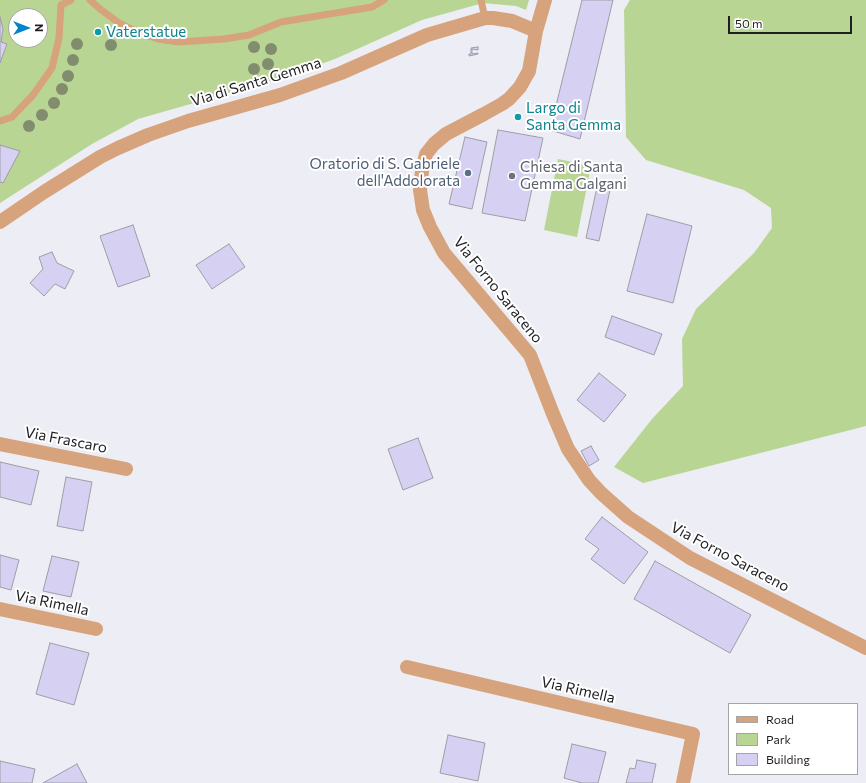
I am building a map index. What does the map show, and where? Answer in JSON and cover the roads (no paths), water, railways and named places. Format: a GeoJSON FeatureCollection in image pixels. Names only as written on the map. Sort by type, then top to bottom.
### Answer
{"type":"FeatureCollection","features":[{"type":"Feature","properties":{"kind":"street","name":"Via Forno Saraceno"},"geometry":{"type":"LineString","coordinates":[[545,0],[536,31],[529,71],[524,82],[509,99],[446,134],[434,144],[426,154],[420,190],[424,210],[430,228],[444,253],[530,355],[557,425],[568,449],[589,480],[601,493],[628,517],[690,558],[866,648]]}},
{"type":"Feature","properties":{"kind":"street","name":"Via di Santa Gemma"},"geometry":{"type":"LineString","coordinates":[[0,222],[100,157],[148,135],[188,121],[280,95],[341,73],[427,34],[485,18],[506,19],[536,31]]}},
{"type":"Feature","properties":{"kind":"street","name":"Via Frascaro"},"geometry":{"type":"LineString","coordinates":[[0,444],[126,469]]}},
{"type":"Feature","properties":{"kind":"street","name":"Via Rimella"},"geometry":{"type":"LineString","coordinates":[[0,609],[96,629]]}},
{"type":"Feature","properties":{"kind":"street","name":"Via Rimella"},"geometry":{"type":"LineString","coordinates":[[407,667],[693,734],[683,783]]}},
{"type":"Feature","properties":{"kind":"lane"},"geometry":{"type":"LineString","coordinates":[[0,121],[12,117],[33,95],[52,68],[59,38],[61,5],[71,0]]}},
{"type":"Feature","properties":{"kind":"lane"},"geometry":{"type":"LineString","coordinates":[[90,0],[119,23],[137,32],[158,39],[179,42],[224,39],[249,34],[281,22],[372,7],[384,0]]}},
{"type":"Feature","properties":{"kind":"lane"},"geometry":{"type":"LineString","coordinates":[[481,0],[485,18]]}},
{"type":"Feature","properties":{"kind":"place","name":"Vaterstatue"},"geometry":{"type":"Point","coordinates":[98,32]}},
{"type":"Feature","properties":{"kind":"place","name":"Largo di Santa Gemma"},"geometry":{"type":"Point","coordinates":[518,117]}},
{"type":"Feature","properties":{"kind":"place","name":"Oratorio di S. Gabriele dell'Addolorata"},"geometry":{"type":"Point","coordinates":[468,173]}},
{"type":"Feature","properties":{"kind":"place","name":"Chiesa di Santa Gemma Galgani"},"geometry":{"type":"Point","coordinates":[512,176]}}]}
